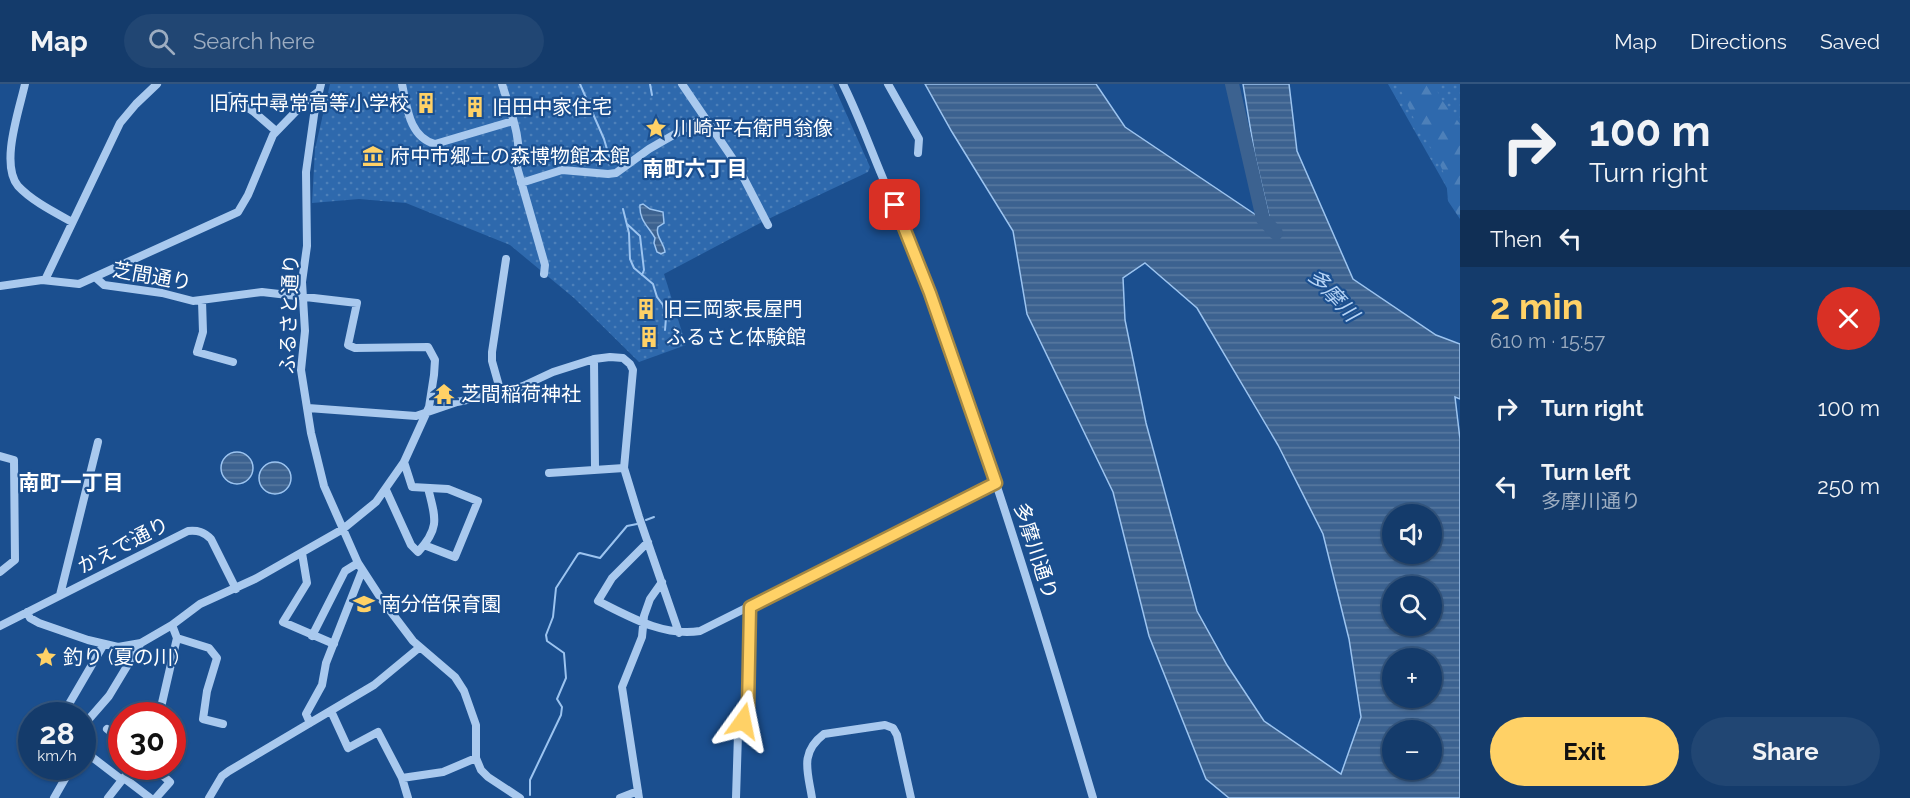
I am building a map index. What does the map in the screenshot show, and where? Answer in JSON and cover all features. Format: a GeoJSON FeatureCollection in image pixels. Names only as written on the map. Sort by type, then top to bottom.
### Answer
{"type":"FeatureCollection","features":[{"type":"Feature","properties":{"kind":"street"},"geometry":{"type":"LineString","coordinates":[[25,84],[8,150],[9,170],[16,185],[22,190],[72,222]]}},
{"type":"Feature","properties":{"kind":"street"},"geometry":{"type":"LineString","coordinates":[[45,280],[120,123],[157,84]]}},
{"type":"Feature","properties":{"kind":"street"},"geometry":{"type":"LineString","coordinates":[[402,84],[410,119],[419,138],[428,142],[435,144],[513,122]]}},
{"type":"Feature","properties":{"kind":"street"},"geometry":{"type":"LineString","coordinates":[[502,84],[520,153],[517,167],[545,265],[544,274]]}},
{"type":"Feature","properties":{"kind":"street"},"geometry":{"type":"LineString","coordinates":[[681,84],[737,165],[768,225]]}},
{"type":"Feature","properties":{"kind":"street","name":"多摩川通り"},"geometry":{"type":"LineString","coordinates":[[843,84],[920,267],[996,483],[1093,798]]}},
{"type":"Feature","properties":{"kind":"street"},"geometry":{"type":"LineString","coordinates":[[888,84],[919,139],[918,153]]}},
{"type":"Feature","properties":{"kind":"street"},"geometry":{"type":"LineString","coordinates":[[95,277],[238,212],[248,195],[273,135],[320,88]]}},
{"type":"Feature","properties":{"kind":"street","name":"ふるさと通り"},"geometry":{"type":"LineString","coordinates":[[320,88],[306,172],[307,246],[303,297],[305,331],[301,370],[316,458],[324,486],[360,567],[382,600],[420,647],[455,677],[464,691],[476,725],[476,758]]}},
{"type":"Feature","properties":{"kind":"street"},"geometry":{"type":"LineString","coordinates":[[230,96],[276,131]]}},
{"type":"Feature","properties":{"kind":"street"},"geometry":{"type":"LineString","coordinates":[[521,183],[562,170],[616,173],[650,149],[703,118]]}},
{"type":"Feature","properties":{"kind":"street"},"geometry":{"type":"LineString","coordinates":[[501,393],[492,361],[492,352],[506,259]]}},
{"type":"Feature","properties":{"kind":"street","name":"芝間通り"},"geometry":{"type":"LineString","coordinates":[[0,286],[45,280],[80,284],[95,277],[104,285],[162,293],[181,299],[202,301],[249,293],[278,293],[357,303],[348,345],[355,348],[428,347],[435,360],[435,375],[426,414]]}},
{"type":"Feature","properties":{"kind":"street"},"geometry":{"type":"LineString","coordinates":[[202,301],[203,332],[197,352],[233,362]]}},
{"type":"Feature","properties":{"kind":"street"},"geometry":{"type":"LineString","coordinates":[[308,408],[400,416],[426,414],[457,402],[524,386],[553,372],[594,359],[622,358],[630,364],[633,370],[624,468],[680,633]]}},
{"type":"Feature","properties":{"kind":"street"},"geometry":{"type":"LineString","coordinates":[[594,359],[595,468]]}},
{"type":"Feature","properties":{"kind":"street"},"geometry":{"type":"LineString","coordinates":[[27,612],[30,618],[39,623],[104,644],[118,647],[141,643],[172,625],[200,604],[236,589],[343,529],[376,502],[386,490],[404,462],[426,414]]}},
{"type":"Feature","properties":{"kind":"street"},"geometry":{"type":"LineString","coordinates":[[60,595],[98,442]]}},
{"type":"Feature","properties":{"kind":"street"},"geometry":{"type":"LineString","coordinates":[[0,456],[14,460],[15,560],[0,572]]}},
{"type":"Feature","properties":{"kind":"street"},"geometry":{"type":"LineString","coordinates":[[404,462],[412,487],[448,489],[478,501],[455,557],[424,545]]}},
{"type":"Feature","properties":{"kind":"street"},"geometry":{"type":"LineString","coordinates":[[549,473],[595,468],[624,468]]}},
{"type":"Feature","properties":{"kind":"street"},"geometry":{"type":"LineString","coordinates":[[648,542],[612,578],[598,602],[670,632],[700,631],[996,483]]}},
{"type":"Feature","properties":{"kind":"street"},"geometry":{"type":"LineString","coordinates":[[386,490],[411,545],[418,552],[435,526],[435,516],[428,488]]}},
{"type":"Feature","properties":{"kind":"street","name":"かえで通り"},"geometry":{"type":"LineString","coordinates":[[0,626],[178,535],[196,530],[205,533],[211,539],[236,589]]}},
{"type":"Feature","properties":{"kind":"street"},"geometry":{"type":"LineString","coordinates":[[302,553],[307,583],[283,622],[334,644]]}},
{"type":"Feature","properties":{"kind":"street"},"geometry":{"type":"LineString","coordinates":[[312,636],[345,572],[360,567]]}},
{"type":"Feature","properties":{"kind":"street"},"geometry":{"type":"LineString","coordinates":[[310,723],[306,714],[322,685],[326,663],[360,567]]}},
{"type":"Feature","properties":{"kind":"street"},"geometry":{"type":"LineString","coordinates":[[620,798],[638,794],[622,687],[642,637],[644,616],[650,599],[662,582]]}},
{"type":"Feature","properties":{"kind":"street"},"geometry":{"type":"LineString","coordinates":[[736,798],[738,734],[748,708],[750,607]]}},
{"type":"Feature","properties":{"kind":"street"},"geometry":{"type":"LineString","coordinates":[[162,702],[177,638],[172,625]]}},
{"type":"Feature","properties":{"kind":"street"},"geometry":{"type":"LineString","coordinates":[[177,638],[209,648],[217,658],[207,691],[203,719],[223,723]]}},
{"type":"Feature","properties":{"kind":"street"},"geometry":{"type":"LineString","coordinates":[[96,711],[109,696],[141,643]]}},
{"type":"Feature","properties":{"kind":"street"},"geometry":{"type":"LineString","coordinates":[[70,702],[104,644]]}},
{"type":"Feature","properties":{"kind":"street"},"geometry":{"type":"LineString","coordinates":[[208,798],[222,776],[374,685],[420,647]]}},
{"type":"Feature","properties":{"kind":"street"},"geometry":{"type":"LineString","coordinates":[[332,711],[348,748],[378,732],[402,778],[408,798]]}},
{"type":"Feature","properties":{"kind":"street"},"geometry":{"type":"LineString","coordinates":[[812,798],[807,753],[819,738],[824,734],[885,725],[893,728],[897,735],[911,798]]}},
{"type":"Feature","properties":{"kind":"street"},"geometry":{"type":"LineString","coordinates":[[402,778],[443,772],[476,758],[481,770],[488,777],[520,798]]}},
{"type":"Feature","properties":{"kind":"street"},"geometry":{"type":"LineString","coordinates":[[54,798],[64,780]]}},
{"type":"Feature","properties":{"kind":"street"},"geometry":{"type":"LineString","coordinates":[[108,798],[122,780]]}},
{"type":"Feature","properties":{"kind":"street"},"geometry":{"type":"LineString","coordinates":[[124,780],[150,798]]}},
{"type":"Feature","properties":{"kind":"street"},"geometry":{"type":"LineString","coordinates":[[156,798],[170,782],[168,780]]}},
{"type":"Feature","properties":{"kind":"green space"},"geometry":{"type":"Polygon","coordinates":[[[330,84],[833,84],[870,167],[868,172],[764,221],[664,274],[686,345],[639,362],[574,298],[510,245],[406,203],[359,199],[312,203],[315,149],[330,84]]]}},
{"type":"Feature","properties":{"kind":"green space"},"geometry":{"type":"Polygon","coordinates":[[[1388,84],[1460,84],[1460,211],[1388,84]]]}},
{"type":"Feature","properties":{"kind":"green space"},"geometry":{"type":"Polygon","coordinates":[[[1398,84],[1434,84],[1441,99],[1460,124],[1460,219],[1448,201],[1446,178],[1438,160],[1415,121],[1398,84]]]}},
{"type":"Feature","properties":{"kind":"water"},"geometry":{"type":"Polygon","coordinates":[[[925,84],[1096,84],[1125,127],[1271,225],[1255,156],[1243,84],[1289,84],[1297,151],[1353,279],[1436,335],[1460,344],[1460,399],[1455,397],[1460,439],[1460,798],[1229,798],[1206,779],[1149,636],[1113,492],[1027,314],[1013,231],[925,84]],[[1145,263],[1123,278],[1125,320],[1146,423],[1197,611],[1227,665],[1264,721],[1341,774],[1361,717],[1349,639],[1323,534],[1278,445],[1197,308],[1145,263]]]}},
{"type":"Feature","properties":{"kind":"water"},"geometry":{"type":"Polygon","coordinates":[[[643,204],[650,209],[663,212],[664,223],[657,230],[665,252],[661,254],[657,252],[655,238],[641,215],[640,205],[643,204]]]}},
{"type":"Feature","properties":{"kind":"water"},"geometry":{"type":"Polygon","coordinates":[[[237,452],[248,457],[253,468],[248,479],[237,484],[226,479],[221,468],[226,457],[237,452]]]}},
{"type":"Feature","properties":{"kind":"water"},"geometry":{"type":"Polygon","coordinates":[[[275,462],[286,467],[291,478],[286,489],[275,494],[264,489],[259,478],[264,467],[275,462]]]}},
{"type":"Feature","properties":{"kind":"waterway"},"geometry":{"type":"LineString","coordinates":[[580,84],[604,139],[611,163]]}},
{"type":"Feature","properties":{"kind":"waterway"},"geometry":{"type":"LineString","coordinates":[[650,84],[652,95]]}},
{"type":"Feature","properties":{"kind":"waterway","name":"多摩川"},"geometry":{"type":"LineString","coordinates":[[1232,84],[1263,219],[1276,233]]}},
{"type":"Feature","properties":{"kind":"waterway"},"geometry":{"type":"LineString","coordinates":[[623,209],[629,233],[630,259],[634,268],[653,284],[657,297],[663,305],[666,318],[665,330]]}},
{"type":"Feature","properties":{"kind":"waterway"},"geometry":{"type":"LineString","coordinates":[[627,224],[640,236],[644,270],[642,275]]}},
{"type":"Feature","properties":{"kind":"waterway"},"geometry":{"type":"LineString","coordinates":[[646,520],[654,517]]}},
{"type":"Feature","properties":{"kind":"waterway"},"geometry":{"type":"LineString","coordinates":[[530,795],[530,780],[561,715],[562,707],[557,699],[566,678],[564,653],[547,641],[546,635],[553,617],[556,588],[578,554],[600,558],[627,526],[637,524]]}},
{"type":"Feature","properties":{"kind":"place","name":"旧府中尋常高等小学校"},"geometry":{"type":"Point","coordinates":[426,103]}},
{"type":"Feature","properties":{"kind":"place","name":"旧田中家住宅"},"geometry":{"type":"Point","coordinates":[475,107]}},
{"type":"Feature","properties":{"kind":"place","name":"川崎平右衛門翁像"},"geometry":{"type":"Point","coordinates":[656,128]}},
{"type":"Feature","properties":{"kind":"place","name":"府中市郷土の森博物館本館"},"geometry":{"type":"Point","coordinates":[373,156]}},
{"type":"Feature","properties":{"kind":"place","name":"旧三岡家長屋門"},"geometry":{"type":"Point","coordinates":[646,309]}},
{"type":"Feature","properties":{"kind":"place","name":"ふるさと体験館"},"geometry":{"type":"Point","coordinates":[649,337]}},
{"type":"Feature","properties":{"kind":"place","name":"芝間稲荷神社"},"geometry":{"type":"Point","coordinates":[444,394]}},
{"type":"Feature","properties":{"kind":"place","name":"南分倍保育園"},"geometry":{"type":"Point","coordinates":[364,604]}},
{"type":"Feature","properties":{"kind":"place","name":"釣り (夏の川)"},"geometry":{"type":"Point","coordinates":[46,657]}},
{"type":"Feature","properties":{"kind":"district","name":"南町六丁目"},"geometry":{"type":"Point","coordinates":[695,169]}},
{"type":"Feature","properties":{"kind":"district","name":"南町一丁目"},"geometry":{"type":"Point","coordinates":[71,483]}},
{"type":"Feature","properties":{"kind":"route"},"geometry":{"type":"LineString","coordinates":[[743,721],[748,708],[750,607],[996,483],[930,293],[895,205]]}}]}
